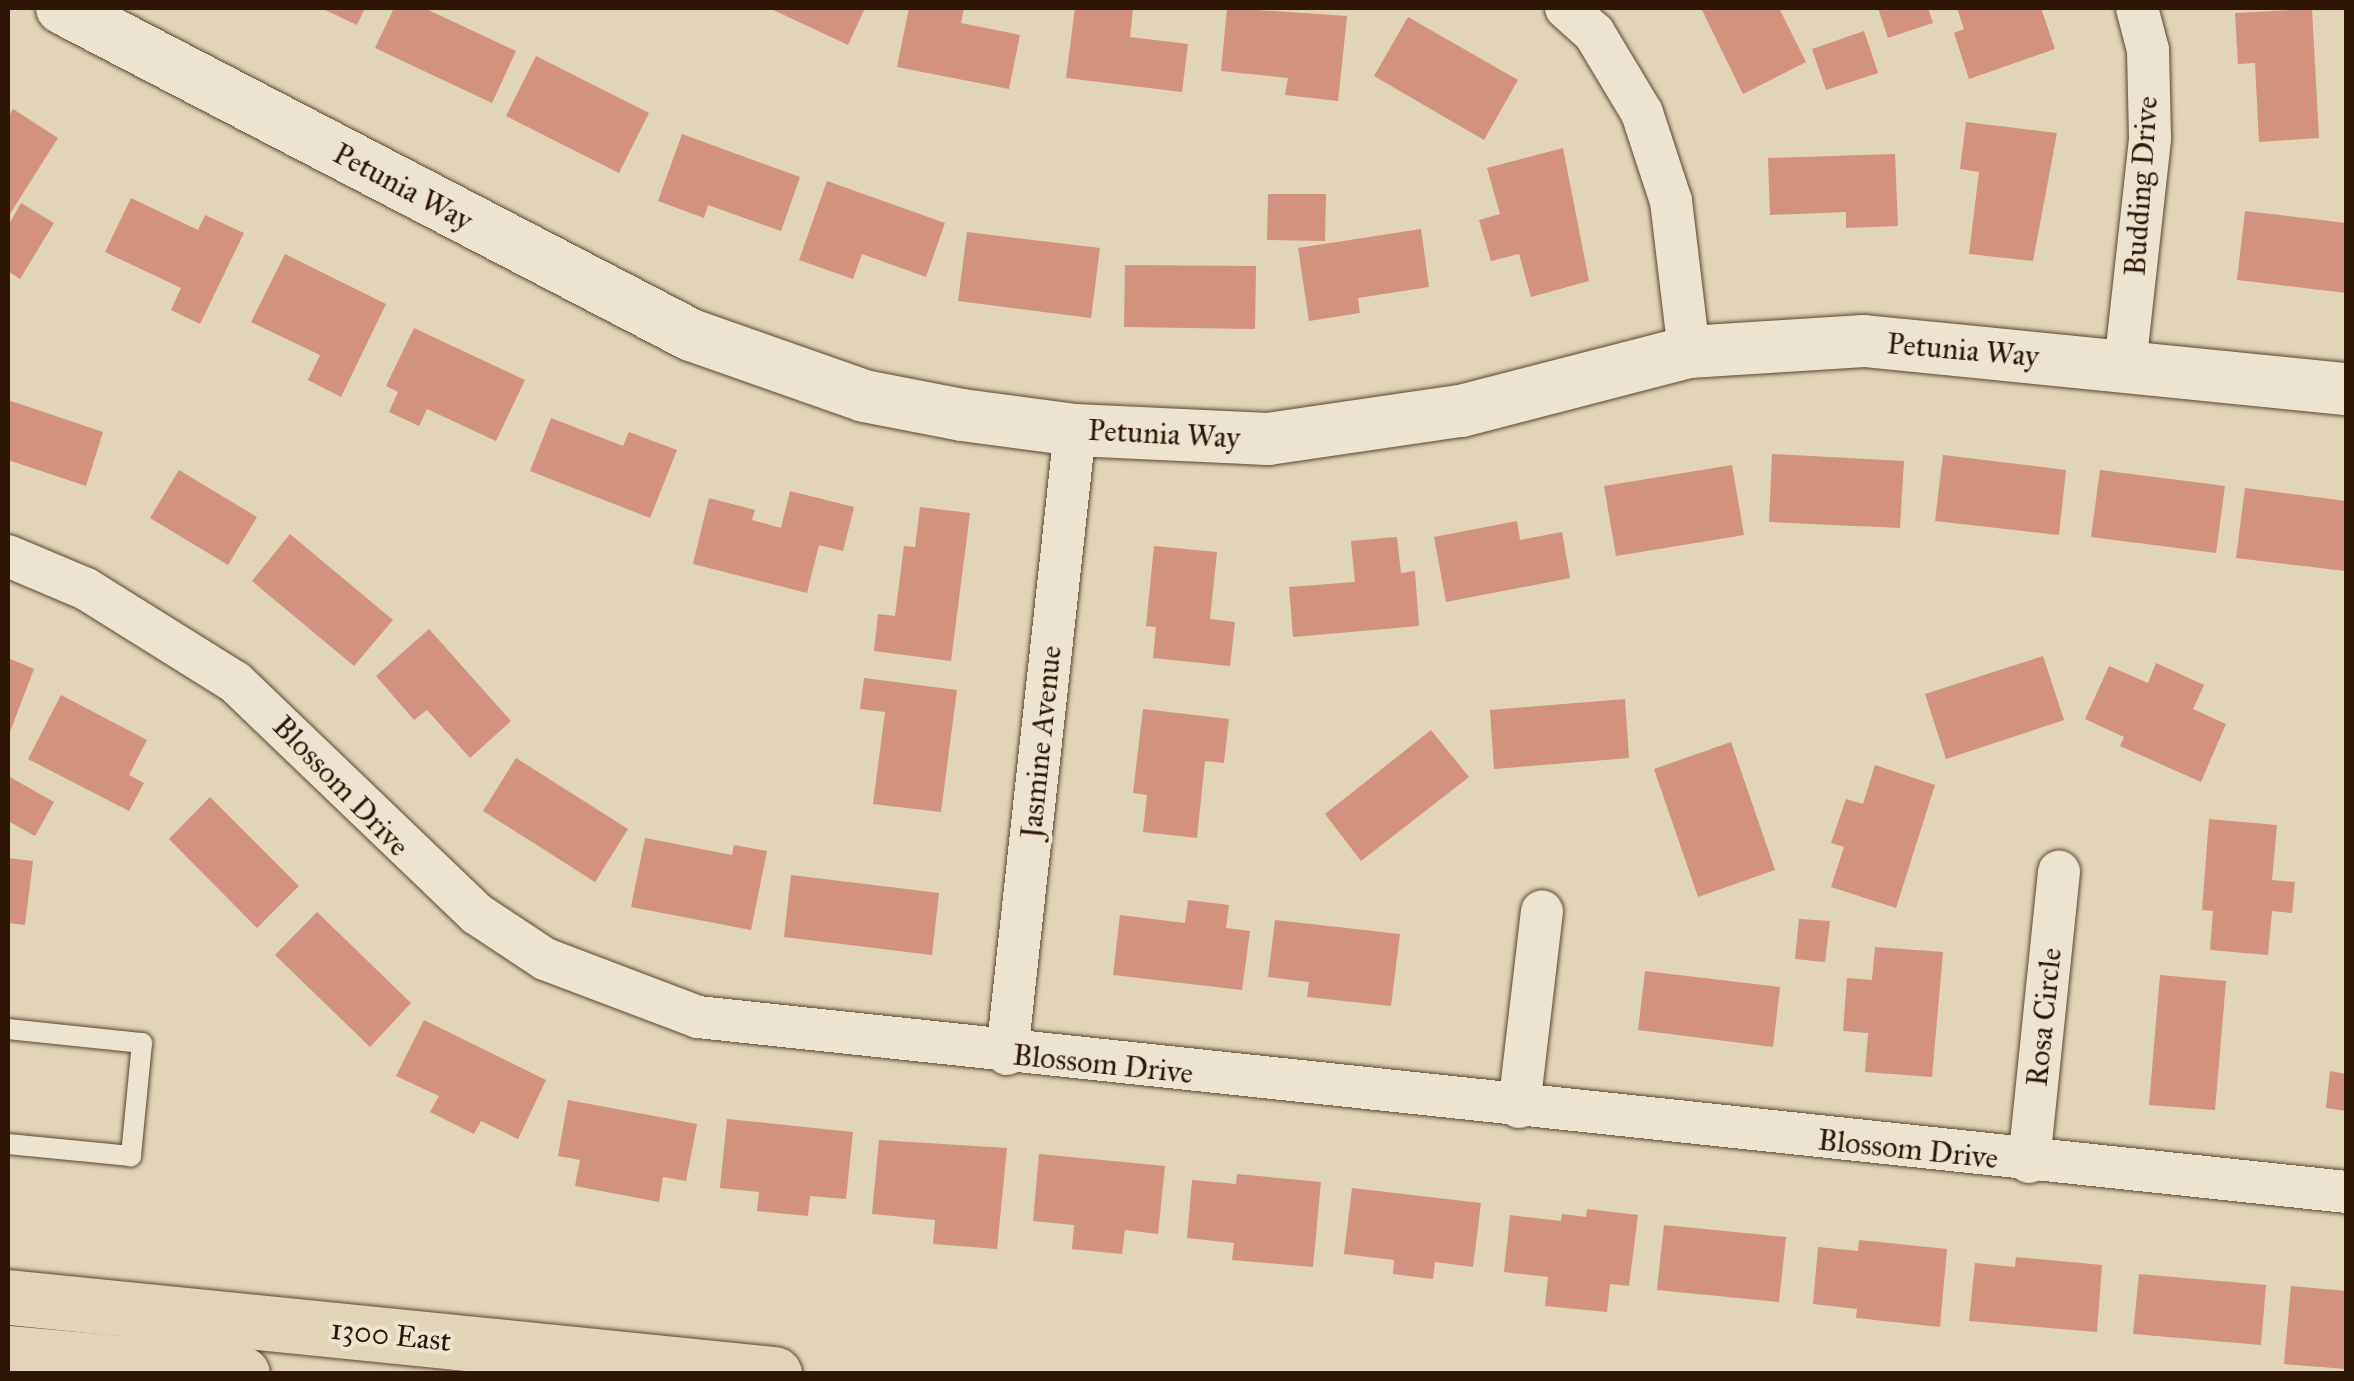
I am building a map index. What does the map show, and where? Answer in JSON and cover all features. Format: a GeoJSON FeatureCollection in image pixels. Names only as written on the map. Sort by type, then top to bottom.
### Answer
{"type":"FeatureCollection","features":[{"type":"Feature","properties":{"kind":"main road","name":"1300 East"},"geometry":{"type":"LineString","coordinates":[[8,1297],[774,1374]]}},
{"type":"Feature","properties":{"kind":"main road"},"geometry":{"type":"LineString","coordinates":[[8,1353],[242,1374]]}},
{"type":"Feature","properties":{"kind":"street","name":"Petunia Way"},"geometry":{"type":"LineString","coordinates":[[62,8],[690,335],[864,396],[1075,430],[1268,439],[1364,430],[1689,352],[1864,341],[2346,389]]}},
{"type":"Feature","properties":{"kind":"street"},"geometry":{"type":"LineString","coordinates":[[1566,8],[1594,33],[1642,113],[1670,201],[1689,352]]}},
{"type":"Feature","properties":{"kind":"street","name":"Budding Drive"},"geometry":{"type":"LineString","coordinates":[[2125,366],[2150,138],[2148,50],[2138,8]]}},
{"type":"Feature","properties":{"kind":"street","name":"Jasmine Avenue"},"geometry":{"type":"LineString","coordinates":[[1007,1054],[1075,430]]}},
{"type":"Feature","properties":{"kind":"street","name":"Blossom Drive"},"geometry":{"type":"LineString","coordinates":[[8,556],[86,589],[235,682],[414,862],[545,959],[698,1018],[2029,1162],[2346,1192]]}},
{"type":"Feature","properties":{"kind":"street","name":"Rosa Circle"},"geometry":{"type":"LineString","coordinates":[[2029,1162],[2059,872]]}},
{"type":"Feature","properties":{"kind":"street"},"geometry":{"type":"LineString","coordinates":[[1519,1107],[1542,910]]}},
{"type":"Feature","properties":{"kind":"lane"},"geometry":{"type":"LineString","coordinates":[[8,1029],[142,1043],[131,1156],[8,1144]]}},
{"type":"Feature","properties":{"kind":"building"},"geometry":{"type":"Polygon","coordinates":[[[321,8],[365,8],[357,25],[321,8]]]}},
{"type":"Feature","properties":{"kind":"building"},"geometry":{"type":"Polygon","coordinates":[[[394,8],[424,8],[516,51],[492,103],[375,48],[394,8]]]}},
{"type":"Feature","properties":{"kind":"building"},"geometry":{"type":"Polygon","coordinates":[[[769,8],[865,8],[848,45],[769,8]]]}},
{"type":"Feature","properties":{"kind":"building"},"geometry":{"type":"Polygon","coordinates":[[[909,8],[964,8],[961,23],[1020,35],[1009,89],[897,67],[909,8]]]}},
{"type":"Feature","properties":{"kind":"building"},"geometry":{"type":"Polygon","coordinates":[[[1075,8],[1133,8],[1130,37],[1188,44],[1182,92],[1066,78],[1075,8]]]}},
{"type":"Feature","properties":{"kind":"building"},"geometry":{"type":"Polygon","coordinates":[[[1227,8],[1347,16],[1338,101],[1285,95],[1288,78],[1221,71],[1227,8]]]}},
{"type":"Feature","properties":{"kind":"building"},"geometry":{"type":"Polygon","coordinates":[[[1701,8],[1779,8],[1806,62],[1743,94],[1701,8]]]}},
{"type":"Feature","properties":{"kind":"building"},"geometry":{"type":"Polygon","coordinates":[[[1878,8],[1928,8],[1933,23],[1888,38],[1878,8]]]}},
{"type":"Feature","properties":{"kind":"building"},"geometry":{"type":"Polygon","coordinates":[[[1957,8],[2041,8],[2055,49],[1969,79],[1954,33],[1964,29],[1957,8]]]}},
{"type":"Feature","properties":{"kind":"building"},"geometry":{"type":"Polygon","coordinates":[[[2312,9],[2319,138],[2259,142],[2255,63],[2238,64],[2235,13],[2312,9]]]}},
{"type":"Feature","properties":{"kind":"building"},"geometry":{"type":"Polygon","coordinates":[[[1408,17],[1518,80],[1484,140],[1374,76],[1408,17]]]}},
{"type":"Feature","properties":{"kind":"building"},"geometry":{"type":"Polygon","coordinates":[[[1864,31],[1878,73],[1826,90],[1812,49],[1864,31]]]}},
{"type":"Feature","properties":{"kind":"building"},"geometry":{"type":"Polygon","coordinates":[[[536,56],[649,113],[619,173],[506,116],[536,56]]]}},
{"type":"Feature","properties":{"kind":"building"},"geometry":{"type":"Polygon","coordinates":[[[13,109],[58,138],[8,217],[8,118],[13,109]]]}},
{"type":"Feature","properties":{"kind":"building"},"geometry":{"type":"Polygon","coordinates":[[[1966,122],[2057,133],[2033,261],[1969,254],[1979,172],[1960,169],[1966,122]]]}},
{"type":"Feature","properties":{"kind":"building"},"geometry":{"type":"Polygon","coordinates":[[[682,134],[800,177],[781,231],[708,205],[704,218],[658,201],[682,134]]]}},
{"type":"Feature","properties":{"kind":"building"},"geometry":{"type":"Polygon","coordinates":[[[1563,148],[1589,281],[1531,297],[1519,254],[1491,261],[1479,220],[1500,214],[1487,168],[1563,148]]]}},
{"type":"Feature","properties":{"kind":"building"},"geometry":{"type":"Polygon","coordinates":[[[1895,154],[1898,226],[1846,228],[1846,212],[1770,215],[1768,158],[1895,154]]]}},
{"type":"Feature","properties":{"kind":"building"},"geometry":{"type":"Polygon","coordinates":[[[827,181],[945,223],[926,277],[862,254],[853,279],[799,260],[827,181]]]}},
{"type":"Feature","properties":{"kind":"building"},"geometry":{"type":"Polygon","coordinates":[[[1268,194],[1326,194],[1325,241],[1267,240],[1268,194]]]}},
{"type":"Feature","properties":{"kind":"building"},"geometry":{"type":"Polygon","coordinates":[[[131,198],[198,230],[205,215],[244,233],[200,324],[171,310],[181,288],[105,252],[131,198]]]}},
{"type":"Feature","properties":{"kind":"building"},"geometry":{"type":"Polygon","coordinates":[[[21,203],[54,223],[20,279],[8,271],[8,226],[21,203]]]}},
{"type":"Feature","properties":{"kind":"building"},"geometry":{"type":"Polygon","coordinates":[[[2245,211],[2346,223],[2346,293],[2237,280],[2245,211]]]}},
{"type":"Feature","properties":{"kind":"building"},"geometry":{"type":"Polygon","coordinates":[[[1421,229],[1429,287],[1358,298],[1360,313],[1309,321],[1298,248],[1421,229]]]}},
{"type":"Feature","properties":{"kind":"building"},"geometry":{"type":"Polygon","coordinates":[[[967,232],[1100,248],[1091,318],[958,301],[967,232]]]}},
{"type":"Feature","properties":{"kind":"building"},"geometry":{"type":"Polygon","coordinates":[[[285,254],[386,304],[341,397],[308,380],[320,355],[251,322],[285,254]]]}},
{"type":"Feature","properties":{"kind":"building"},"geometry":{"type":"Polygon","coordinates":[[[1125,265],[1256,266],[1255,329],[1124,327],[1125,265]]]}},
{"type":"Feature","properties":{"kind":"building"},"geometry":{"type":"Polygon","coordinates":[[[414,328],[525,380],[496,441],[427,409],[419,426],[389,412],[398,392],[386,386],[414,328]]]}},
{"type":"Feature","properties":{"kind":"building"},"geometry":{"type":"Polygon","coordinates":[[[8,400],[103,432],[86,486],[8,460],[8,400]]]}},
{"type":"Feature","properties":{"kind":"building"},"geometry":{"type":"Polygon","coordinates":[[[551,418],[623,446],[629,432],[677,450],[650,518],[530,471],[551,418]]]}},
{"type":"Feature","properties":{"kind":"building"},"geometry":{"type":"Polygon","coordinates":[[[1772,454],[1904,461],[1900,528],[1769,522],[1772,454]]]}},
{"type":"Feature","properties":{"kind":"building"},"geometry":{"type":"Polygon","coordinates":[[[1943,455],[2066,470],[2059,535],[1935,521],[1943,455]]]}},
{"type":"Feature","properties":{"kind":"building"},"geometry":{"type":"Polygon","coordinates":[[[1732,465],[1744,535],[1616,556],[1604,486],[1732,465]]]}},
{"type":"Feature","properties":{"kind":"building"},"geometry":{"type":"Polygon","coordinates":[[[179,470],[257,517],[228,565],[150,518],[179,470]]]}},
{"type":"Feature","properties":{"kind":"building"},"geometry":{"type":"Polygon","coordinates":[[[2100,470],[2225,486],[2216,553],[2091,537],[2100,470]]]}},
{"type":"Feature","properties":{"kind":"building"},"geometry":{"type":"Polygon","coordinates":[[[2245,488],[2346,501],[2346,571],[2236,558],[2245,488]]]}},
{"type":"Feature","properties":{"kind":"building"},"geometry":{"type":"Polygon","coordinates":[[[790,491],[854,507],[843,551],[819,545],[807,593],[693,564],[709,498],[755,510],[752,520],[781,528],[790,491]]]}},
{"type":"Feature","properties":{"kind":"building"},"geometry":{"type":"Polygon","coordinates":[[[920,507],[970,513],[951,661],[874,651],[878,614],[895,616],[904,546],[915,547],[920,507]]]}},
{"type":"Feature","properties":{"kind":"building"},"geometry":{"type":"Polygon","coordinates":[[[1517,521],[1520,540],[1562,532],[1570,578],[1446,602],[1434,537],[1517,521]]]}},
{"type":"Feature","properties":{"kind":"building"},"geometry":{"type":"Polygon","coordinates":[[[290,534],[393,620],[354,666],[252,581],[290,534]]]}},
{"type":"Feature","properties":{"kind":"building"},"geometry":{"type":"Polygon","coordinates":[[[1397,537],[1401,573],[1415,571],[1419,626],[1293,637],[1289,587],[1355,582],[1351,541],[1397,537]]]}},
{"type":"Feature","properties":{"kind":"building"},"geometry":{"type":"Polygon","coordinates":[[[1154,546],[1217,552],[1210,619],[1235,622],[1230,666],[1153,658],[1156,627],[1146,626],[1154,546]]]}},
{"type":"Feature","properties":{"kind":"building"},"geometry":{"type":"Polygon","coordinates":[[[429,629],[511,721],[470,758],[427,710],[414,720],[376,676],[429,629]]]}},
{"type":"Feature","properties":{"kind":"building"},"geometry":{"type":"Polygon","coordinates":[[[2043,656],[2064,720],[1946,759],[1925,694],[2043,656]]]}},
{"type":"Feature","properties":{"kind":"building"},"geometry":{"type":"Polygon","coordinates":[[[8,658],[34,669],[8,737],[8,658]]]}},
{"type":"Feature","properties":{"kind":"building"},"geometry":{"type":"Polygon","coordinates":[[[2156,663],[2204,685],[2193,709],[2226,724],[2201,782],[2120,746],[2124,737],[2085,719],[2109,666],[2148,683],[2156,663]]]}},
{"type":"Feature","properties":{"kind":"building"},"geometry":{"type":"Polygon","coordinates":[[[864,678],[957,690],[941,812],[873,804],[885,712],[860,709],[864,678]]]}},
{"type":"Feature","properties":{"kind":"building"},"geometry":{"type":"Polygon","coordinates":[[[61,695],[147,740],[129,775],[144,783],[129,811],[28,759],[61,695]]]}},
{"type":"Feature","properties":{"kind":"building"},"geometry":{"type":"Polygon","coordinates":[[[1625,699],[1629,758],[1494,769],[1490,710],[1625,699]]]}},
{"type":"Feature","properties":{"kind":"building"},"geometry":{"type":"Polygon","coordinates":[[[1143,709],[1229,719],[1224,763],[1205,761],[1197,838],[1143,832],[1147,795],[1133,793],[1143,709]]]}},
{"type":"Feature","properties":{"kind":"building"},"geometry":{"type":"Polygon","coordinates":[[[1431,730],[1469,777],[1361,861],[1325,814],[1431,730]]]}},
{"type":"Feature","properties":{"kind":"building"},"geometry":{"type":"Polygon","coordinates":[[[1731,742],[1775,870],[1698,897],[1654,769],[1731,742]]]}},
{"type":"Feature","properties":{"kind":"building"},"geometry":{"type":"Polygon","coordinates":[[[516,758],[628,829],[595,882],[483,811],[516,758]]]}},
{"type":"Feature","properties":{"kind":"building"},"geometry":{"type":"Polygon","coordinates":[[[1875,765],[1935,785],[1896,908],[1831,887],[1844,847],[1831,843],[1846,799],[1863,804],[1875,765]]]}},
{"type":"Feature","properties":{"kind":"building"},"geometry":{"type":"Polygon","coordinates":[[[8,776],[54,802],[35,836],[8,821],[8,776]]]}},
{"type":"Feature","properties":{"kind":"building"},"geometry":{"type":"Polygon","coordinates":[[[210,797],[299,886],[257,928],[169,839],[210,797]]]}},
{"type":"Feature","properties":{"kind":"building"},"geometry":{"type":"Polygon","coordinates":[[[2209,819],[2277,825],[2272,880],[2295,882],[2292,913],[2272,911],[2268,955],[2210,950],[2213,911],[2202,910],[2209,819]]]}},
{"type":"Feature","properties":{"kind":"building"},"geometry":{"type":"Polygon","coordinates":[[[645,838],[732,855],[734,845],[767,851],[751,930],[631,907],[645,838]]]}},
{"type":"Feature","properties":{"kind":"building"},"geometry":{"type":"Polygon","coordinates":[[[8,858],[33,861],[25,925],[8,923],[8,858]]]}},
{"type":"Feature","properties":{"kind":"building"},"geometry":{"type":"Polygon","coordinates":[[[791,875],[939,893],[932,955],[784,937],[791,875]]]}},
{"type":"Feature","properties":{"kind":"building"},"geometry":{"type":"Polygon","coordinates":[[[1188,900],[1229,905],[1226,928],[1250,931],[1242,990],[1113,975],[1120,915],[1185,923],[1188,900]]]}},
{"type":"Feature","properties":{"kind":"building"},"geometry":{"type":"Polygon","coordinates":[[[317,912],[411,1003],[370,1047],[275,955],[317,912]]]}},
{"type":"Feature","properties":{"kind":"building"},"geometry":{"type":"Polygon","coordinates":[[[1799,919],[1830,921],[1825,962],[1795,959],[1799,919]]]}},
{"type":"Feature","properties":{"kind":"building"},"geometry":{"type":"Polygon","coordinates":[[[1275,920],[1400,934],[1391,1006],[1307,997],[1309,982],[1268,977],[1275,920]]]}},
{"type":"Feature","properties":{"kind":"building"},"geometry":{"type":"Polygon","coordinates":[[[1875,947],[1943,952],[1932,1077],[1865,1072],[1868,1033],[1843,1031],[1847,978],[1872,980],[1875,947]]]}},
{"type":"Feature","properties":{"kind":"building"},"geometry":{"type":"Polygon","coordinates":[[[1645,971],[1780,987],[1773,1047],[1638,1030],[1645,971]]]}},
{"type":"Feature","properties":{"kind":"building"},"geometry":{"type":"Polygon","coordinates":[[[2160,975],[2226,981],[2215,1110],[2149,1105],[2160,975]]]}},
{"type":"Feature","properties":{"kind":"building"},"geometry":{"type":"Polygon","coordinates":[[[424,1020],[546,1080],[518,1139],[481,1121],[474,1134],[430,1112],[439,1096],[396,1076],[424,1020]]]}},
{"type":"Feature","properties":{"kind":"building"},"geometry":{"type":"Polygon","coordinates":[[[2330,1071],[2346,1074],[2346,1111],[2326,1108],[2330,1071]]]}},
{"type":"Feature","properties":{"kind":"building"},"geometry":{"type":"Polygon","coordinates":[[[568,1100],[697,1124],[686,1181],[663,1177],[659,1202],[575,1186],[580,1160],[558,1156],[568,1100]]]}},
{"type":"Feature","properties":{"kind":"building"},"geometry":{"type":"Polygon","coordinates":[[[727,1119],[853,1132],[846,1199],[810,1196],[808,1216],[757,1211],[759,1192],[720,1188],[727,1119]]]}},
{"type":"Feature","properties":{"kind":"building"},"geometry":{"type":"Polygon","coordinates":[[[879,1140],[1007,1148],[997,1249],[933,1244],[935,1220],[872,1214],[879,1140]]]}},
{"type":"Feature","properties":{"kind":"building"},"geometry":{"type":"Polygon","coordinates":[[[1039,1154],[1165,1166],[1158,1234],[1125,1230],[1122,1254],[1072,1249],[1074,1225],[1033,1221],[1039,1154]]]}},
{"type":"Feature","properties":{"kind":"building"},"geometry":{"type":"Polygon","coordinates":[[[1237,1174],[1321,1182],[1313,1267],[1232,1260],[1234,1243],[1187,1238],[1192,1180],[1236,1184],[1237,1174]]]}},
{"type":"Feature","properties":{"kind":"building"},"geometry":{"type":"Polygon","coordinates":[[[1352,1188],[1481,1203],[1473,1267],[1435,1262],[1433,1279],[1393,1274],[1394,1260],[1344,1254],[1352,1188]]]}},
{"type":"Feature","properties":{"kind":"building"},"geometry":{"type":"Polygon","coordinates":[[[1587,1209],[1638,1215],[1629,1286],[1610,1284],[1607,1312],[1545,1306],[1548,1277],[1504,1272],[1510,1215],[1561,1221],[1562,1214],[1586,1217],[1587,1209]]]}},
{"type":"Feature","properties":{"kind":"building"},"geometry":{"type":"Polygon","coordinates":[[[1664,1225],[1786,1237],[1779,1302],[1657,1290],[1664,1225]]]}},
{"type":"Feature","properties":{"kind":"building"},"geometry":{"type":"Polygon","coordinates":[[[1859,1240],[1947,1249],[1940,1327],[1856,1318],[1857,1309],[1813,1304],[1818,1247],[1858,1251],[1859,1240]]]}},
{"type":"Feature","properties":{"kind":"building"},"geometry":{"type":"Polygon","coordinates":[[[2016,1257],[2102,1265],[2097,1332],[1969,1321],[1975,1263],[2015,1267],[2016,1257]]]}},
{"type":"Feature","properties":{"kind":"building"},"geometry":{"type":"Polygon","coordinates":[[[2139,1274],[2266,1285],[2261,1345],[2133,1334],[2139,1274]]]}},
{"type":"Feature","properties":{"kind":"building"},"geometry":{"type":"Polygon","coordinates":[[[2291,1286],[2346,1291],[2346,1369],[2284,1364],[2291,1286]]]}}]}
